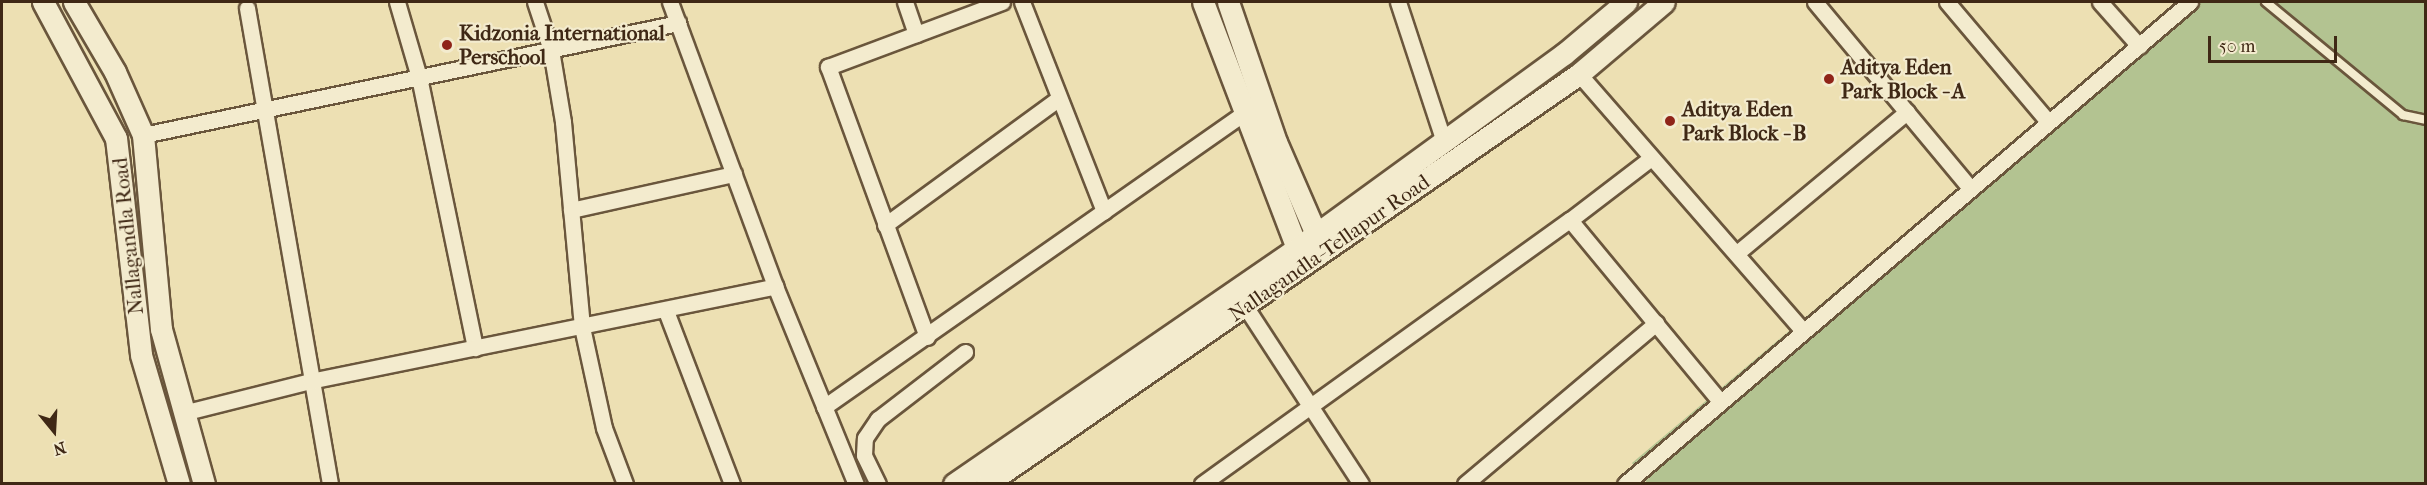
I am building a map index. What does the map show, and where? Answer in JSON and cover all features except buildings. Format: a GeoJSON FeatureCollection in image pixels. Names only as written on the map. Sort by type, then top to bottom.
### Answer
{"type":"FeatureCollection","features":[{"type":"Feature","properties":{"kind":"street","name":"Nallagandla Road"},"geometry":{"type":"LineString","coordinates":[[43,2],[116,138],[141,355],[179,483]]}},
{"type":"Feature","properties":{"kind":"street","name":"Nallagandla Road"},"geometry":{"type":"LineString","coordinates":[[75,2],[116,72],[143,135],[161,329],[204,483]]}},
{"type":"Feature","properties":{"kind":"street"},"geometry":{"type":"LineString","coordinates":[[397,2],[419,77],[475,348]]}},
{"type":"Feature","properties":{"kind":"street"},"geometry":{"type":"LineString","coordinates":[[535,2],[551,51],[571,210],[582,327],[604,428],[625,483]]}},
{"type":"Feature","properties":{"kind":"street"},"geometry":{"type":"LineString","coordinates":[[670,2],[775,286],[856,483]]}},
{"type":"Feature","properties":{"kind":"street"},"geometry":{"type":"LineString","coordinates":[[905,2],[916,34]]}},
{"type":"Feature","properties":{"kind":"street"},"geometry":{"type":"LineString","coordinates":[[927,337],[828,67],[1002,2]]}},
{"type":"Feature","properties":{"kind":"street"},"geometry":{"type":"LineString","coordinates":[[1022,2],[1104,211]]}},
{"type":"Feature","properties":{"kind":"street"},"geometry":{"type":"LineString","coordinates":[[1203,2],[1297,248]]}},
{"type":"Feature","properties":{"kind":"street"},"geometry":{"type":"LineString","coordinates":[[1228,2],[1276,142],[1316,234]]}},
{"type":"Feature","properties":{"kind":"street"},"geometry":{"type":"LineString","coordinates":[[1398,2],[1444,142]]}},
{"type":"Feature","properties":{"kind":"street","name":"Nallagandla-Tellapur Road"},"geometry":{"type":"LineString","coordinates":[[986,483],[1050,429],[1444,142],[1626,2]]}},
{"type":"Feature","properties":{"kind":"street","name":"Nallagandla-Tellapur Road"},"geometry":{"type":"LineString","coordinates":[[954,483],[1050,429],[1245,306],[1579,74],[1664,2]]}},
{"type":"Feature","properties":{"kind":"street"},"geometry":{"type":"LineString","coordinates":[[1947,2],[2046,119]]}},
{"type":"Feature","properties":{"kind":"street"},"geometry":{"type":"LineString","coordinates":[[2100,2],[2139,46]]}},
{"type":"Feature","properties":{"kind":"street"},"geometry":{"type":"LineString","coordinates":[[1625,483],[1718,399],[1970,188],[2046,119],[2139,46],[2190,2]]}},
{"type":"Feature","properties":{"kind":"street"},"geometry":{"type":"LineString","coordinates":[[1821,3],[1970,188]]}},
{"type":"Feature","properties":{"kind":"street"},"geometry":{"type":"LineString","coordinates":[[247,8],[310,381],[330,483]]}},
{"type":"Feature","properties":{"kind":"street"},"geometry":{"type":"LineString","coordinates":[[143,135],[264,107],[551,51],[678,23]]}},
{"type":"Feature","properties":{"kind":"street"},"geometry":{"type":"LineString","coordinates":[[1579,74],[1802,330]]}},
{"type":"Feature","properties":{"kind":"street"},"geometry":{"type":"LineString","coordinates":[[885,225],[1059,98]]}},
{"type":"Feature","properties":{"kind":"street"},"geometry":{"type":"LineString","coordinates":[[1737,253],[1907,112]]}},
{"type":"Feature","properties":{"kind":"street"},"geometry":{"type":"LineString","coordinates":[[824,407],[1244,113]]}},
{"type":"Feature","properties":{"kind":"street"},"geometry":{"type":"LineString","coordinates":[[1202,483],[1570,220],[1651,158]]}},
{"type":"Feature","properties":{"kind":"street"},"geometry":{"type":"LineString","coordinates":[[571,210],[734,174]]}},
{"type":"Feature","properties":{"kind":"street"},"geometry":{"type":"LineString","coordinates":[[1570,220],[1718,399]]}},
{"type":"Feature","properties":{"kind":"street"},"geometry":{"type":"LineString","coordinates":[[183,414],[310,381],[775,286]]}},
{"type":"Feature","properties":{"kind":"street"},"geometry":{"type":"LineString","coordinates":[[1245,306],[1309,407],[1361,483]]}},
{"type":"Feature","properties":{"kind":"street"},"geometry":{"type":"LineString","coordinates":[[666,310],[732,483]]}},
{"type":"Feature","properties":{"kind":"street"},"geometry":{"type":"LineString","coordinates":[[1465,483],[1656,323]]}},
{"type":"Feature","properties":{"kind":"street"},"geometry":{"type":"LineString","coordinates":[[878,483],[864,455],[865,438],[878,419],[965,352]]}},
{"type":"Feature","properties":{"kind":"lane"},"geometry":{"type":"LineString","coordinates":[[2266,2],[2403,115],[2426,120]]}},
{"type":"Feature","properties":{"kind":"green space"},"geometry":{"type":"Polygon","coordinates":[[[2180,2],[2425,2],[2425,483],[1648,484],[1632,463],[2180,2]]]}},
{"type":"Feature","properties":{"kind":"place","name":"Kidzonia International Perschool"},"geometry":{"type":"Point","coordinates":[447,45]}},
{"type":"Feature","properties":{"kind":"place","name":"Aditya Eden Park Block - A"},"geometry":{"type":"Point","coordinates":[1829,79]}},
{"type":"Feature","properties":{"kind":"place","name":"Aditya Eden Park Block - B"},"geometry":{"type":"Point","coordinates":[1670,121]}}]}
